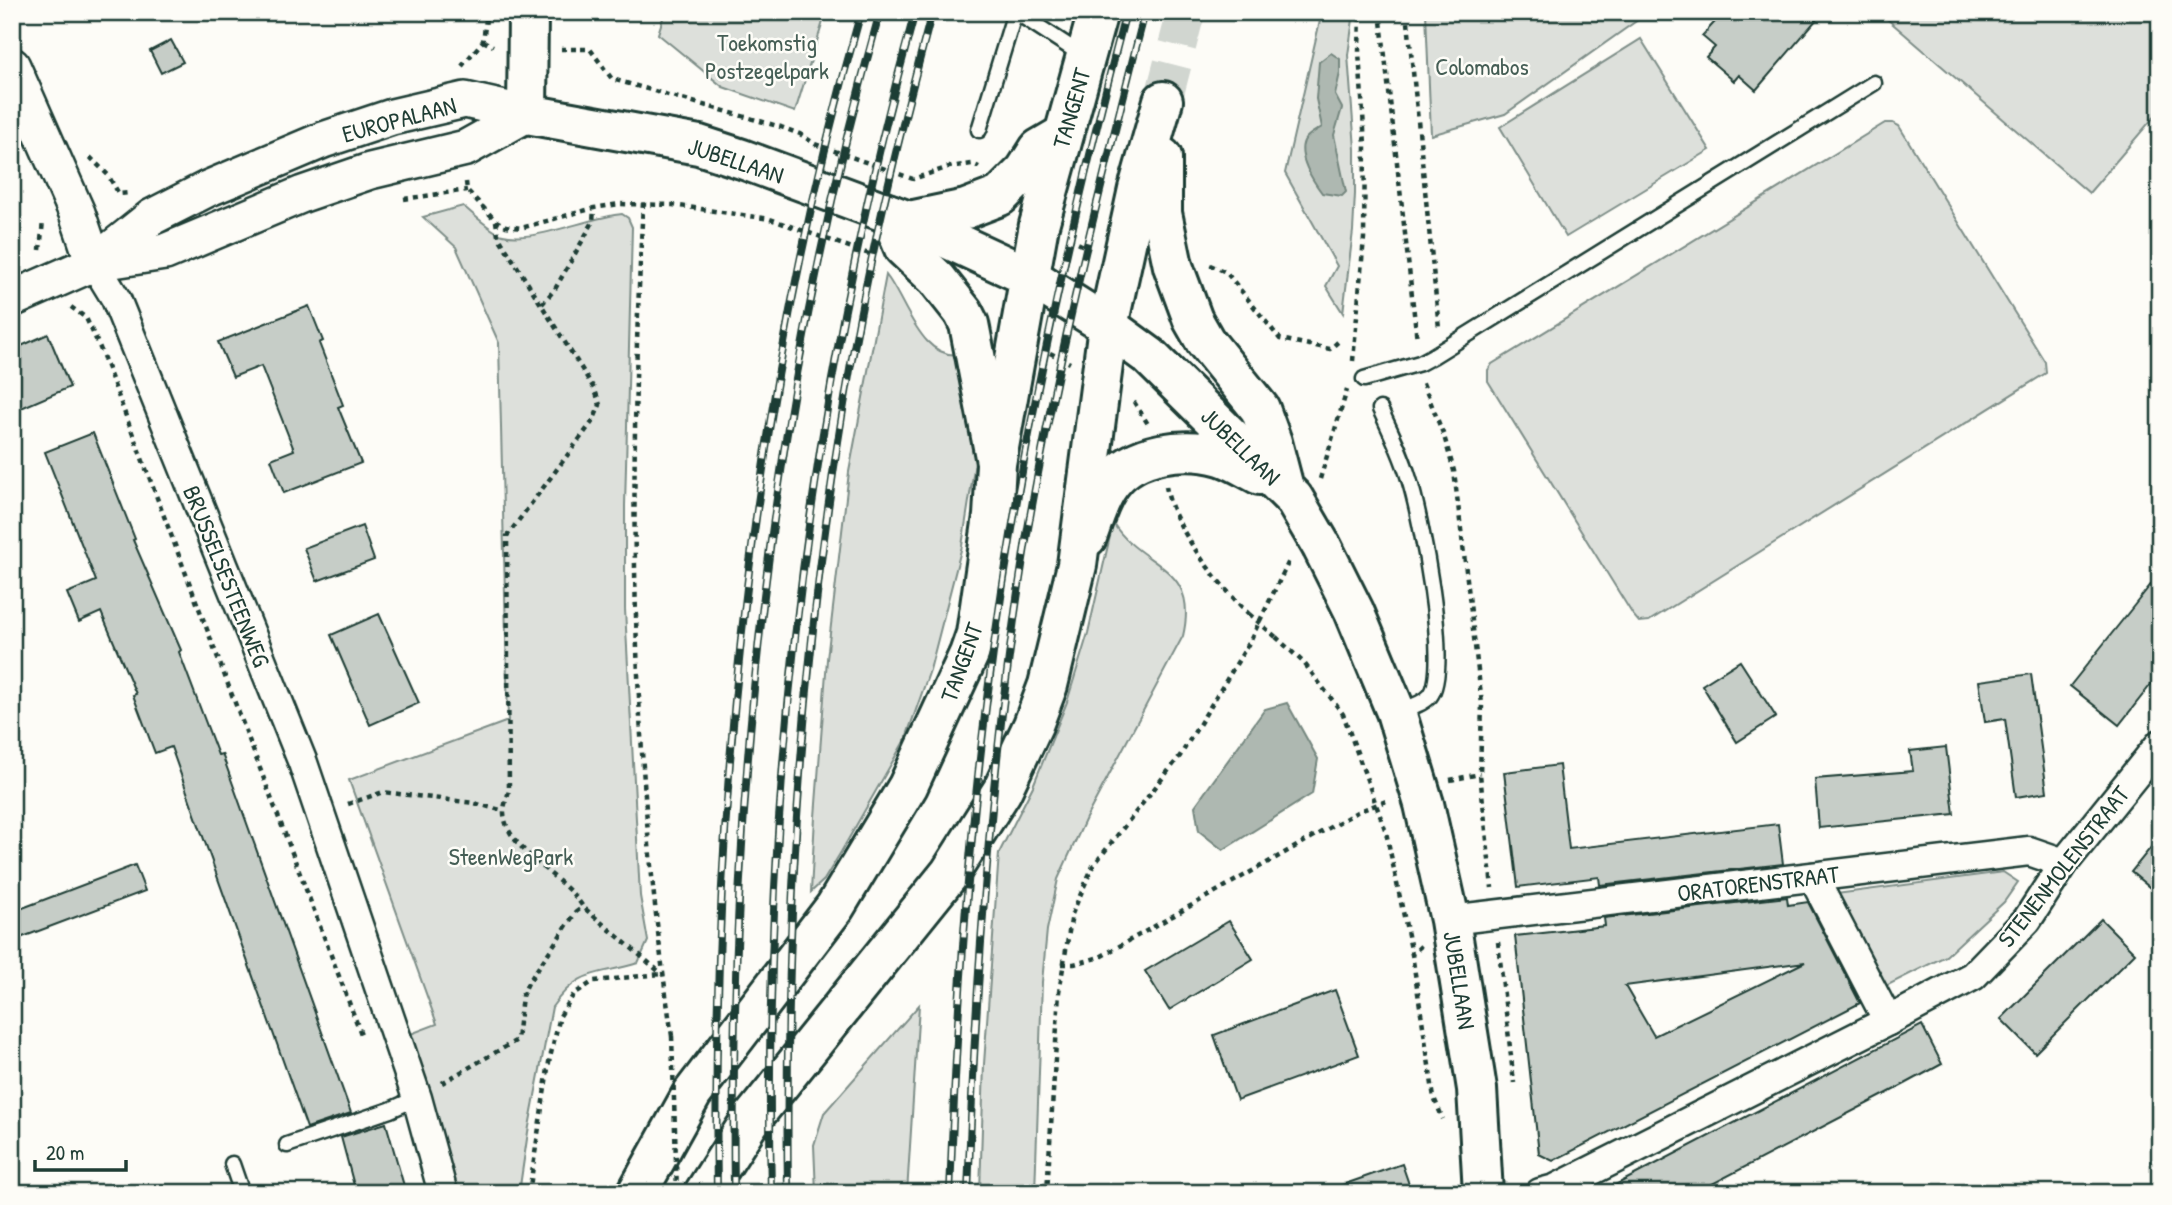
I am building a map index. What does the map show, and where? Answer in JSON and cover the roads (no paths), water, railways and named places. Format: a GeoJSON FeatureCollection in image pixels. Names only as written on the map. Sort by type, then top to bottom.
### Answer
{"type":"FeatureCollection","features":[{"type":"Feature","properties":{"kind":"main road","name":"TANGENT"},"geometry":{"type":"LineString","coordinates":[[637,1193],[692,1094],[835,906],[908,786],[969,654],[976,635],[993,516],[996,464],[1040,225],[1098,12]]}},
{"type":"Feature","properties":{"kind":"main road"},"geometry":{"type":"LineString","coordinates":[[527,114],[528,31]]}},
{"type":"Feature","properties":{"kind":"main road"},"geometry":{"type":"LineString","coordinates":[[704,1193],[750,1121],[950,873],[1002,791],[1032,726],[1048,685],[1077,565],[1108,326],[1138,189],[1162,105],[1162,214],[1173,266],[1193,320],[1205,341],[1260,410],[1272,442],[1298,491]]}},
{"type":"Feature","properties":{"kind":"main road","name":"JUBELLAAN"},"geometry":{"type":"LineString","coordinates":[[527,114],[699,145],[900,217],[1032,278],[1108,326],[1149,356],[1298,491],[1306,552],[1354,611],[1396,712],[1424,804],[1450,920],[1477,1089],[1483,1193]]}},
{"type":"Feature","properties":{"kind":"main road"},"geometry":{"type":"LineString","coordinates":[[996,464],[969,324],[937,279],[904,248],[900,217],[966,209],[1000,196],[1025,171],[1039,149],[1063,135]]}},
{"type":"Feature","properties":{"kind":"main road"},"geometry":{"type":"LineString","coordinates":[[1077,565],[1105,492],[1112,481],[1121,471],[1159,453],[1184,452],[1221,456],[1298,491]]}},
{"type":"Feature","properties":{"kind":"street","name":"BRUSSELSESTEENWEG"},"geometry":{"type":"LineString","coordinates":[[12,66],[77,213],[94,263],[120,309],[303,763],[417,1098],[443,1193]]}},
{"type":"Feature","properties":{"kind":"street","name":"EUROPALAAN"},"geometry":{"type":"LineString","coordinates":[[94,263],[152,216],[207,189],[323,140],[392,117],[464,100],[527,114]]}},
{"type":"Feature","properties":{"kind":"street","name":"EUROPALAAN"},"geometry":{"type":"LineString","coordinates":[[12,299],[94,263],[165,252],[303,194],[370,172],[466,148],[527,114]]}},
{"type":"Feature","properties":{"kind":"street","name":"STENENMOLENSTRAAT"},"geometry":{"type":"LineString","coordinates":[[1540,1193],[1567,1183],[1888,1021],[1973,975],[2027,920],[2064,863],[2160,744]]}},
{"type":"Feature","properties":{"kind":"street","name":"ORATORENSTRAAT"},"geometry":{"type":"LineString","coordinates":[[1450,920],[2029,851],[2064,863]]}},
{"type":"Feature","properties":{"kind":"street"},"geometry":{"type":"LineString","coordinates":[[1813,877],[1888,1021]]}},
{"type":"Feature","properties":{"kind":"lane"},"geometry":{"type":"LineString","coordinates":[[979,130],[1015,12],[1085,57]]}},
{"type":"Feature","properties":{"kind":"lane"},"geometry":{"type":"LineString","coordinates":[[1364,379],[1420,363],[1441,351],[1874,83]]}},
{"type":"Feature","properties":{"kind":"lane"},"geometry":{"type":"LineString","coordinates":[[1380,409],[1409,478],[1420,517],[1437,649],[1437,679],[1429,696],[1420,703],[1396,712]]}},
{"type":"Feature","properties":{"kind":"lane"},"geometry":{"type":"LineString","coordinates":[[287,1145],[390,1110],[417,1098]]}},
{"type":"Feature","properties":{"kind":"lane"},"geometry":{"type":"LineString","coordinates":[[232,1164],[242,1193]]}},
{"type":"Feature","properties":{"kind":"tunnel"},"geometry":{"type":"LineString","coordinates":[[1163,101],[1186,12]]}},
{"type":"Feature","properties":{"kind":"railway"},"geometry":{"type":"LineString","coordinates":[[717,1193],[717,1044],[722,894],[731,745],[746,597],[766,449],[792,302],[823,156],[861,12]]}},
{"type":"Feature","properties":{"kind":"railway"},"geometry":{"type":"LineString","coordinates":[[734,1193],[734,1042],[739,893],[749,744],[764,597],[784,450],[810,304],[842,158],[880,12]]}},
{"type":"Feature","properties":{"kind":"railway"},"geometry":{"type":"LineString","coordinates":[[771,1193],[770,1043],[775,894],[785,745],[800,597],[820,449],[847,302],[878,157],[915,12]]}},
{"type":"Feature","properties":{"kind":"railway"},"geometry":{"type":"LineString","coordinates":[[788,1193],[794,862],[812,643],[825,533],[860,316],[893,163],[932,12]]}},
{"type":"Feature","properties":{"kind":"railway"},"geometry":{"type":"LineString","coordinates":[[950,1193],[963,945],[978,781],[998,617],[1022,469],[1048,338],[1077,207],[1126,12]]}},
{"type":"Feature","properties":{"kind":"railway"},"geometry":{"type":"LineString","coordinates":[[968,1193],[981,947],[994,784],[1026,540],[1065,341],[1145,12]]}},
{"type":"Feature","properties":{"kind":"park label","name":"Toekomstig Postzegelpark"},"geometry":{"type":"Point","coordinates":[767,56]}},
{"type":"Feature","properties":{"kind":"park label","name":"Colomabos"},"geometry":{"type":"Point","coordinates":[1482,66]}},
{"type":"Feature","properties":{"kind":"park label","name":"SteenWegPark"},"geometry":{"type":"Point","coordinates":[511,856]}}]}
